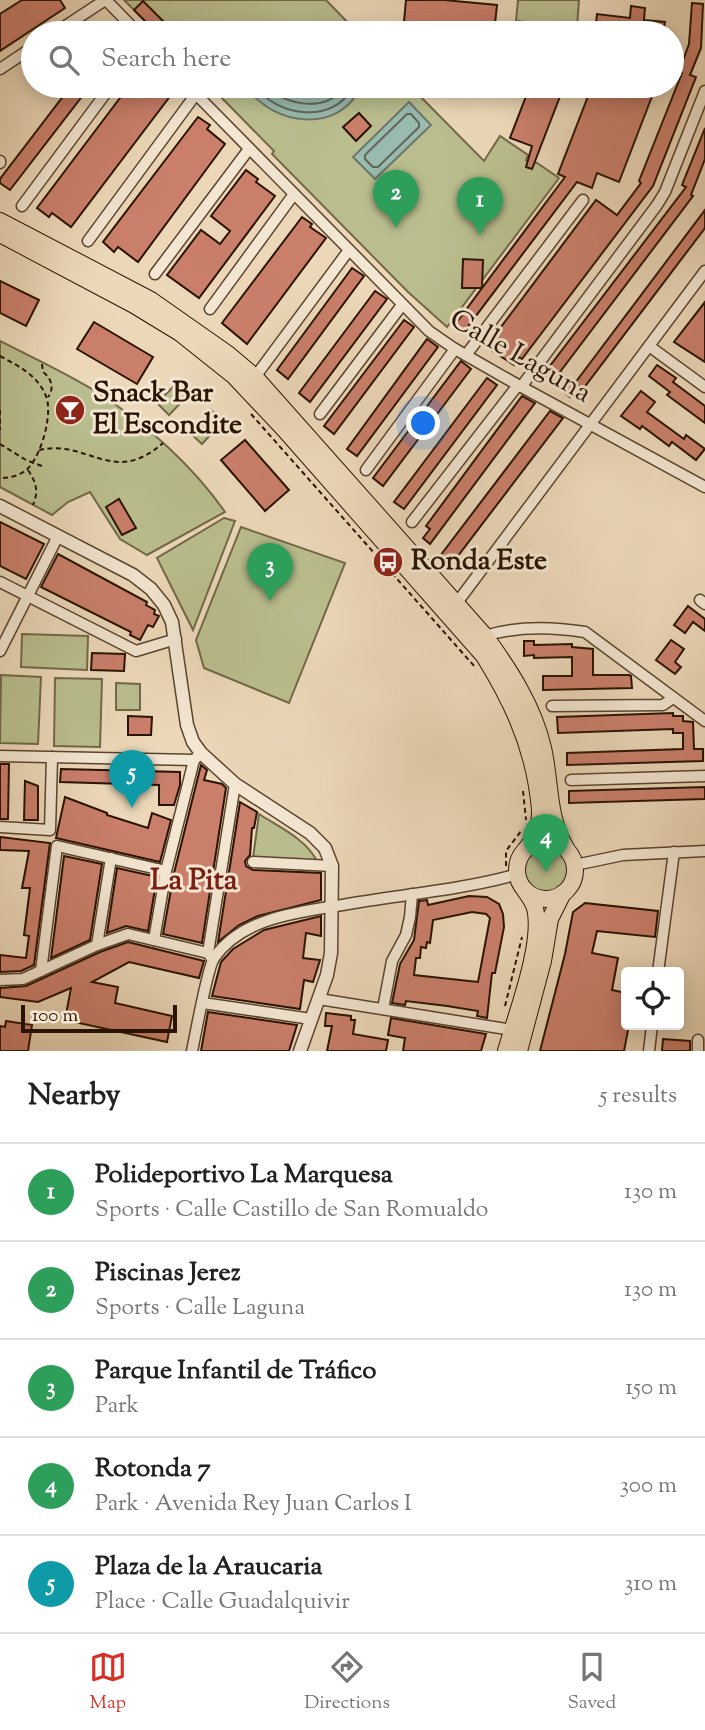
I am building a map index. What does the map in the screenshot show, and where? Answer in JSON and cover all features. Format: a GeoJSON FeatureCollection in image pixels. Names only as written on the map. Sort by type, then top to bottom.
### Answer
{"type":"FeatureCollection","features":[{"type":"Feature","properties":{"kind":"main road"},"geometry":{"type":"LineString","coordinates":[[0,221],[152,300],[208,338],[255,377],[485,636],[502,659],[531,715],[542,743],[556,831],[573,857],[575,865],[573,881],[556,904],[551,919],[542,968],[519,1051]]}},
{"type":"Feature","properties":{"kind":"main road"},"geometry":{"type":"LineString","coordinates":[[0,234],[134,305],[180,333],[234,376],[453,620],[484,656],[504,688],[529,746],[540,816],[537,832],[520,858],[517,879],[535,907],[537,929],[528,970],[506,1028],[506,1051]]}},
{"type":"Feature","properties":{"kind":"main road"},"geometry":{"type":"LineString","coordinates":[[527,848],[542,841],[566,848]]}},
{"type":"Feature","properties":{"kind":"main road"},"geometry":{"type":"LineString","coordinates":[[517,879],[535,896],[553,898],[563,893]]}},
{"type":"Feature","properties":{"kind":"street"},"geometry":{"type":"LineString","coordinates":[[73,21],[105,0],[126,21]]}},
{"type":"Feature","properties":{"kind":"street"},"geometry":{"type":"LineString","coordinates":[[0,69],[21,55]]}},
{"type":"Feature","properties":{"kind":"street"},"geometry":{"type":"LineString","coordinates":[[412,522],[657,205],[665,192],[705,91]]}},
{"type":"Feature","properties":{"kind":"street"},"geometry":{"type":"LineString","coordinates":[[22,206],[102,98]]}},
{"type":"Feature","properties":{"kind":"street"},"geometry":{"type":"LineString","coordinates":[[88,241],[186,98]]}},
{"type":"Feature","properties":{"kind":"street","name":"Calle Laguna"},"geometry":{"type":"LineString","coordinates":[[200,98],[429,331],[519,386],[705,487]]}},
{"type":"Feature","properties":{"kind":"street"},"geometry":{"type":"LineString","coordinates":[[156,274],[249,149]]}},
{"type":"Feature","properties":{"kind":"street"},"geometry":{"type":"LineString","coordinates":[[210,309],[294,194]]}},
{"type":"Feature","properties":{"kind":"street"},"geometry":{"type":"LineString","coordinates":[[466,355],[583,200]]}},
{"type":"Feature","properties":{"kind":"street"},"geometry":{"type":"LineString","coordinates":[[255,377],[349,250]]}},
{"type":"Feature","properties":{"kind":"street"},"geometry":{"type":"LineString","coordinates":[[456,604],[705,271]]}},
{"type":"Feature","properties":{"kind":"street"},"geometry":{"type":"LineString","coordinates":[[695,285],[705,292]]}},
{"type":"Feature","properties":{"kind":"street"},"geometry":{"type":"LineString","coordinates":[[320,414],[402,305]]}},
{"type":"Feature","properties":{"kind":"street"},"geometry":{"type":"LineString","coordinates":[[649,346],[705,387]]}},
{"type":"Feature","properties":{"kind":"street"},"geometry":{"type":"LineString","coordinates":[[366,470],[455,349]]}},
{"type":"Feature","properties":{"kind":"street"},"geometry":{"type":"LineString","coordinates":[[0,506],[133,576],[151,589],[164,605],[172,622],[187,725],[198,756],[235,784],[310,833],[325,848],[332,866],[331,953],[327,975],[300,1051]]}},
{"type":"Feature","properties":{"kind":"street"},"geometry":{"type":"LineString","coordinates":[[0,651],[58,536]]}},
{"type":"Feature","properties":{"kind":"street"},"geometry":{"type":"LineString","coordinates":[[0,582],[136,650],[176,639]]}},
{"type":"Feature","properties":{"kind":"street"},"geometry":{"type":"LineString","coordinates":[[485,636],[505,630],[566,629],[585,632],[705,721]]}},
{"type":"Feature","properties":{"kind":"street"},"geometry":{"type":"LineString","coordinates":[[552,706],[663,705],[673,698]]}},
{"type":"Feature","properties":{"kind":"street"},"geometry":{"type":"LineString","coordinates":[[0,756],[198,756]]}},
{"type":"Feature","properties":{"kind":"street"},"geometry":{"type":"LineString","coordinates":[[154,940],[166,871],[198,756]]}},
{"type":"Feature","properties":{"kind":"street"},"geometry":{"type":"LineString","coordinates":[[0,827],[50,830],[52,757]]}},
{"type":"Feature","properties":{"kind":"street"},"geometry":{"type":"LineString","coordinates":[[570,779],[705,776]]}},
{"type":"Feature","properties":{"kind":"street"},"geometry":{"type":"LineString","coordinates":[[192,1051],[203,1003],[235,784]]}},
{"type":"Feature","properties":{"kind":"street"},"geometry":{"type":"LineString","coordinates":[[41,971],[57,846],[166,871]]}},
{"type":"Feature","properties":{"kind":"street"},"geometry":{"type":"LineString","coordinates":[[575,865],[623,855],[705,851]]}},
{"type":"Feature","properties":{"kind":"street"},"geometry":{"type":"LineString","coordinates":[[660,967],[674,852]]}},
{"type":"Feature","properties":{"kind":"street"},"geometry":{"type":"LineString","coordinates":[[97,945],[111,858]]}},
{"type":"Feature","properties":{"kind":"street"},"geometry":{"type":"LineString","coordinates":[[253,862],[332,866]]}},
{"type":"Feature","properties":{"kind":"street"},"geometry":{"type":"LineString","coordinates":[[210,956],[244,932],[300,912],[517,879]]}},
{"type":"Feature","properties":{"kind":"street"},"geometry":{"type":"LineString","coordinates":[[383,1009],[392,961],[406,935],[412,894]]}},
{"type":"Feature","properties":{"kind":"street"},"geometry":{"type":"LineString","coordinates":[[0,980],[23,979],[97,945],[128,934],[210,956]]}},
{"type":"Feature","properties":{"kind":"street"},"geometry":{"type":"LineString","coordinates":[[319,999],[506,1028]]}},
{"type":"Feature","properties":{"kind":"street"},"geometry":{"type":"LineString","coordinates":[[203,1003],[311,1019]]}},
{"type":"Feature","properties":{"kind":"street"},"geometry":{"type":"LineString","coordinates":[[649,1051],[651,1030]]}},
{"type":"Feature","properties":{"kind":"path"},"geometry":{"type":"LineString","coordinates":[[0,356],[33,375],[47,398],[48,414],[45,433],[27,469],[12,477],[0,478]]}},
{"type":"Feature","properties":{"kind":"path"},"geometry":{"type":"LineString","coordinates":[[42,364],[52,391],[47,398]]}},
{"type":"Feature","properties":{"kind":"path"},"geometry":{"type":"LineString","coordinates":[[0,410],[0,430]]}},
{"type":"Feature","properties":{"kind":"path"},"geometry":{"type":"LineString","coordinates":[[252,415],[480,673]]}},
{"type":"Feature","properties":{"kind":"path"},"geometry":{"type":"LineString","coordinates":[[38,450],[64,447],[100,460],[123,462],[146,456],[163,443]]}},
{"type":"Feature","properties":{"kind":"path"},"geometry":{"type":"LineString","coordinates":[[0,444],[42,466]]}},
{"type":"Feature","properties":{"kind":"path"},"geometry":{"type":"LineString","coordinates":[[27,469],[34,478],[37,492],[33,505]]}},
{"type":"Feature","properties":{"kind":"path"},"geometry":{"type":"LineString","coordinates":[[517,879],[505,863],[506,851],[526,825],[523,787]]}},
{"type":"Feature","properties":{"kind":"path"},"geometry":{"type":"LineString","coordinates":[[506,1028],[522,934]]}},
{"type":"Feature","properties":{"kind":"green space"},"geometry":{"type":"Polygon","coordinates":[[[124,0],[326,0],[346,21],[145,21],[124,0]]]}},
{"type":"Feature","properties":{"kind":"green space"},"geometry":{"type":"Polygon","coordinates":[[[518,0],[579,0],[577,21],[516,21],[518,0]]]}},
{"type":"Feature","properties":{"kind":"green space"},"geometry":{"type":"Polygon","coordinates":[[[222,98],[422,98],[484,161],[500,136],[528,155],[526,160],[537,163],[559,178],[447,327],[408,292],[272,154],[274,151],[222,98]]]}},
{"type":"Feature","properties":{"kind":"green space"},"geometry":{"type":"Polygon","coordinates":[[[0,341],[63,373],[117,406],[184,462],[225,512],[147,555],[120,539],[90,492],[68,502],[52,515],[0,487],[0,341]]]}},
{"type":"Feature","properties":{"kind":"green space"},"geometry":{"type":"Polygon","coordinates":[[[179,381],[191,392],[169,415],[157,403],[179,381]]]}},
{"type":"Feature","properties":{"kind":"green space"},"geometry":{"type":"Polygon","coordinates":[[[211,410],[223,421],[202,444],[190,433],[211,410]]]}},
{"type":"Feature","properties":{"kind":"green space"},"geometry":{"type":"Polygon","coordinates":[[[224,518],[235,521],[193,630],[157,558],[224,518]]]}},
{"type":"Feature","properties":{"kind":"green space"},"geometry":{"type":"Polygon","coordinates":[[[241,527],[345,563],[289,703],[204,668],[196,640],[241,527]]]}},
{"type":"Feature","properties":{"kind":"green space"},"geometry":{"type":"Polygon","coordinates":[[[22,634],[88,636],[87,670],[21,667],[22,634]]]}},
{"type":"Feature","properties":{"kind":"green space"},"geometry":{"type":"Polygon","coordinates":[[[1,675],[41,677],[38,744],[0,743],[1,675]]]}},
{"type":"Feature","properties":{"kind":"green space"},"geometry":{"type":"Polygon","coordinates":[[[55,678],[102,679],[100,747],[54,746],[55,678]]]}},
{"type":"Feature","properties":{"kind":"green space"},"geometry":{"type":"Polygon","coordinates":[[[116,683],[140,684],[140,710],[116,710],[116,683]]]}},
{"type":"Feature","properties":{"kind":"green space"},"geometry":{"type":"Polygon","coordinates":[[[259,814],[299,840],[317,861],[253,858],[259,814]]]}},
{"type":"Feature","properties":{"kind":"green space"},"geometry":{"type":"Polygon","coordinates":[[[546,847],[562,854],[569,870],[562,886],[546,893],[530,886],[523,870],[530,854],[546,847]]]}},
{"type":"Feature","properties":{"kind":"water"},"geometry":{"type":"Polygon","coordinates":[[[354,98],[338,112],[322,118],[305,119],[272,110],[258,99],[354,98]]]}},
{"type":"Feature","properties":{"kind":"water"},"geometry":{"type":"Polygon","coordinates":[[[409,102],[431,125],[375,179],[353,157],[409,102]]]}},
{"type":"Feature","properties":{"kind":"building"},"geometry":{"type":"Polygon","coordinates":[[[22,0],[60,0],[65,8],[45,21],[21,21],[21,37],[0,51],[0,14],[22,0]]]}},
{"type":"Feature","properties":{"kind":"building"},"geometry":{"type":"Polygon","coordinates":[[[406,0],[497,5],[495,21],[404,21],[406,0]]]}},
{"type":"Feature","properties":{"kind":"building"},"geometry":{"type":"Polygon","coordinates":[[[143,1],[163,21],[145,21],[134,10],[143,1]]]}},
{"type":"Feature","properties":{"kind":"building"},"geometry":{"type":"Polygon","coordinates":[[[692,3],[703,4],[701,48],[690,75],[696,77],[653,186],[522,359],[519,357],[514,365],[486,347],[596,200],[617,215],[641,183],[639,181],[672,98],[684,98],[684,58],[689,44],[692,3]]]}},
{"type":"Feature","properties":{"kind":"building"},"geometry":{"type":"Polygon","coordinates":[[[631,6],[645,8],[644,20],[654,21],[596,21],[597,14],[630,18],[631,6]]]}},
{"type":"Feature","properties":{"kind":"building"},"geometry":{"type":"Polygon","coordinates":[[[62,98],[81,98],[10,190],[0,183],[0,179],[62,98]]]}},
{"type":"Feature","properties":{"kind":"building"},"geometry":{"type":"Polygon","coordinates":[[[120,98],[169,98],[71,227],[52,213],[49,217],[37,208],[120,98]]]}},
{"type":"Feature","properties":{"kind":"building"},"geometry":{"type":"Polygon","coordinates":[[[525,98],[559,98],[532,169],[526,167],[532,146],[510,138],[525,98]]]}},
{"type":"Feature","properties":{"kind":"building"},"geometry":{"type":"Polygon","coordinates":[[[587,98],[651,98],[619,182],[597,173],[592,188],[577,182],[463,333],[454,326],[565,177],[558,174],[587,98]]]}},
{"type":"Feature","properties":{"kind":"building"},"geometry":{"type":"Polygon","coordinates":[[[359,113],[371,126],[356,141],[343,127],[359,113]]]}},
{"type":"Feature","properties":{"kind":"building"},"geometry":{"type":"Polygon","coordinates":[[[198,117],[210,125],[207,129],[225,144],[138,262],[118,247],[114,252],[103,242],[198,117]]]}},
{"type":"Feature","properties":{"kind":"building"},"geometry":{"type":"Polygon","coordinates":[[[705,128],[705,159],[691,195],[693,196],[560,372],[578,386],[570,397],[543,375],[686,187],[682,185],[705,128]]]}},
{"type":"Feature","properties":{"kind":"building"},"geometry":{"type":"Polygon","coordinates":[[[246,170],[258,179],[256,182],[275,196],[199,298],[167,275],[201,230],[220,244],[230,231],[211,216],[246,170]]]}},
{"type":"Feature","properties":{"kind":"building"},"geometry":{"type":"Polygon","coordinates":[[[705,210],[705,228],[583,389],[575,383],[705,210]]]}},
{"type":"Feature","properties":{"kind":"building"},"geometry":{"type":"Polygon","coordinates":[[[302,217],[312,224],[310,227],[326,238],[247,344],[222,323],[302,217]]]}},
{"type":"Feature","properties":{"kind":"building"},"geometry":{"type":"Polygon","coordinates":[[[463,259],[483,260],[482,288],[462,288],[463,259]]]}},
{"type":"Feature","properties":{"kind":"building"},"geometry":{"type":"Polygon","coordinates":[[[352,268],[364,276],[288,379],[277,370],[352,268]]]}},
{"type":"Feature","properties":{"kind":"building"},"geometry":{"type":"Polygon","coordinates":[[[0,281],[39,300],[26,326],[0,313],[0,281]]]}},
{"type":"Feature","properties":{"kind":"building"},"geometry":{"type":"Polygon","coordinates":[[[375,291],[387,299],[310,402],[299,393],[375,291]]]}},
{"type":"Feature","properties":{"kind":"building"},"geometry":{"type":"Polygon","coordinates":[[[705,302],[705,362],[674,342],[705,302]]]}},
{"type":"Feature","properties":{"kind":"building"},"geometry":{"type":"Polygon","coordinates":[[[404,320],[414,327],[334,434],[324,426],[404,320]]]}},
{"type":"Feature","properties":{"kind":"building"},"geometry":{"type":"Polygon","coordinates":[[[94,322],[153,357],[137,384],[77,349],[94,322]]]}},
{"type":"Feature","properties":{"kind":"building"},"geometry":{"type":"Polygon","coordinates":[[[427,339],[438,347],[357,456],[347,449],[427,339]]]}},
{"type":"Feature","properties":{"kind":"building"},"geometry":{"type":"Polygon","coordinates":[[[461,361],[471,369],[383,486],[373,478],[461,361]]]}},
{"type":"Feature","properties":{"kind":"building"},"geometry":{"type":"Polygon","coordinates":[[[657,365],[676,378],[673,382],[705,406],[705,423],[667,395],[670,392],[649,376],[657,365]]]}},
{"type":"Feature","properties":{"kind":"building"},"geometry":{"type":"Polygon","coordinates":[[[487,378],[497,385],[404,509],[394,502],[487,378]]]}},
{"type":"Feature","properties":{"kind":"building"},"geometry":{"type":"Polygon","coordinates":[[[641,391],[655,402],[647,412],[684,439],[686,435],[705,449],[696,460],[672,442],[669,446],[642,426],[640,429],[621,416],[641,391]]]}},
{"type":"Feature","properties":{"kind":"building"},"geometry":{"type":"Polygon","coordinates":[[[522,396],[535,403],[430,544],[423,538],[430,529],[426,526],[522,396]]]}},
{"type":"Feature","properties":{"kind":"building"},"geometry":{"type":"Polygon","coordinates":[[[550,411],[563,418],[451,565],[440,556],[550,411]]]}},
{"type":"Feature","properties":{"kind":"building"},"geometry":{"type":"Polygon","coordinates":[[[245,440],[289,490],[265,511],[221,460],[245,440]]]}},
{"type":"Feature","properties":{"kind":"building"},"geometry":{"type":"Polygon","coordinates":[[[119,499],[136,528],[122,535],[106,507],[119,499]]]}},
{"type":"Feature","properties":{"kind":"building"},"geometry":{"type":"Polygon","coordinates":[[[0,522],[44,544],[26,579],[0,566],[0,522]]]}},
{"type":"Feature","properties":{"kind":"building"},"geometry":{"type":"Polygon","coordinates":[[[58,554],[147,602],[146,605],[159,616],[153,627],[148,625],[140,640],[130,635],[131,632],[41,587],[58,554]]]}},
{"type":"Feature","properties":{"kind":"building"},"geometry":{"type":"Polygon","coordinates":[[[688,606],[705,619],[705,631],[693,622],[685,633],[674,625],[688,606]]]}},
{"type":"Feature","properties":{"kind":"building"},"geometry":{"type":"Polygon","coordinates":[[[671,640],[684,649],[675,662],[681,667],[675,674],[656,660],[671,640]]]}},
{"type":"Feature","properties":{"kind":"building"},"geometry":{"type":"Polygon","coordinates":[[[524,641],[534,641],[534,645],[572,644],[572,647],[593,649],[593,675],[629,675],[632,688],[543,690],[543,676],[572,676],[572,657],[524,656],[524,641]]]}},
{"type":"Feature","properties":{"kind":"building"},"geometry":{"type":"Polygon","coordinates":[[[92,653],[125,654],[124,671],[91,670],[92,653]]]}},
{"type":"Feature","properties":{"kind":"building"},"geometry":{"type":"Polygon","coordinates":[[[673,713],[673,716],[683,716],[683,721],[693,722],[694,749],[703,749],[703,761],[567,765],[567,753],[683,749],[683,733],[673,733],[673,729],[558,733],[557,717],[673,713]]]}},
{"type":"Feature","properties":{"kind":"building"},"geometry":{"type":"Polygon","coordinates":[[[128,716],[152,717],[151,735],[128,735],[128,716]]]}},
{"type":"Feature","properties":{"kind":"building"},"geometry":{"type":"Polygon","coordinates":[[[0,764],[9,764],[8,819],[0,819],[0,764]]]}},
{"type":"Feature","properties":{"kind":"building"},"geometry":{"type":"Polygon","coordinates":[[[201,765],[207,770],[204,780],[222,784],[226,788],[202,943],[163,934],[174,873],[201,765]]]}},
{"type":"Feature","properties":{"kind":"building"},"geometry":{"type":"Polygon","coordinates":[[[61,769],[180,772],[180,785],[174,805],[159,805],[159,785],[60,782],[61,769]]]}},
{"type":"Feature","properties":{"kind":"building"},"geometry":{"type":"Polygon","coordinates":[[[25,781],[38,786],[38,820],[24,820],[25,781]]]}},
{"type":"Feature","properties":{"kind":"building"},"geometry":{"type":"Polygon","coordinates":[[[705,787],[705,799],[569,803],[569,791],[705,787]]]}},
{"type":"Feature","properties":{"kind":"building"},"geometry":{"type":"Polygon","coordinates":[[[65,797],[107,815],[148,828],[152,813],[171,820],[160,862],[56,838],[65,797]]]}},
{"type":"Feature","properties":{"kind":"building"},"geometry":{"type":"Polygon","coordinates":[[[240,802],[257,812],[246,866],[253,870],[321,873],[321,900],[258,916],[239,925],[218,942],[240,802]]]}},
{"type":"Feature","properties":{"kind":"building"},"geometry":{"type":"Polygon","coordinates":[[[0,837],[50,843],[34,965],[21,971],[0,972],[0,955],[26,958],[29,936],[24,935],[30,888],[22,888],[29,851],[0,850],[0,837]]]}},
{"type":"Feature","properties":{"kind":"building"},"geometry":{"type":"Polygon","coordinates":[[[64,856],[102,864],[90,940],[51,958],[64,856]]]}},
{"type":"Feature","properties":{"kind":"building"},"geometry":{"type":"Polygon","coordinates":[[[117,868],[157,877],[148,931],[126,926],[107,933],[117,868]]]}},
{"type":"Feature","properties":{"kind":"building"},"geometry":{"type":"Polygon","coordinates":[[[469,896],[487,897],[499,904],[504,927],[495,973],[492,973],[487,1018],[477,1016],[478,1011],[447,1006],[406,1001],[405,1005],[392,1003],[400,964],[414,940],[419,901],[427,900],[428,905],[469,896]],[[472,912],[433,920],[430,943],[427,942],[426,948],[421,947],[420,958],[416,958],[414,975],[478,982],[490,918],[486,914],[472,912]]]}},
{"type":"Feature","properties":{"kind":"building"},"geometry":{"type":"Polygon","coordinates":[[[585,903],[658,911],[655,937],[597,931],[592,953],[618,958],[612,990],[621,992],[621,1030],[628,1030],[624,1051],[540,1051],[573,912],[585,903]]]}},
{"type":"Feature","properties":{"kind":"building"},"geometry":{"type":"Polygon","coordinates":[[[321,916],[321,936],[306,933],[303,958],[320,960],[313,982],[304,980],[300,1009],[212,996],[221,962],[233,949],[264,930],[321,916]]]}},
{"type":"Feature","properties":{"kind":"building"},"geometry":{"type":"Polygon","coordinates":[[[128,942],[204,961],[199,978],[129,962],[92,982],[118,987],[115,1003],[172,1016],[167,1042],[65,1020],[71,988],[38,1002],[0,997],[0,988],[26,986],[128,942]]]}},
{"type":"Feature","properties":{"kind":"building"},"geometry":{"type":"Polygon","coordinates":[[[208,1012],[297,1025],[289,1051],[201,1051],[208,1012]]]}},
{"type":"Feature","properties":{"kind":"building"},"geometry":{"type":"Polygon","coordinates":[[[326,1013],[351,1016],[351,1020],[355,1020],[353,1034],[388,1040],[386,1051],[327,1051],[332,1026],[325,1026],[326,1013]]]}},
{"type":"Feature","properties":{"kind":"building"},"geometry":{"type":"Polygon","coordinates":[[[391,1018],[486,1034],[481,1051],[403,1051],[405,1038],[388,1035],[391,1018]]]}},
{"type":"Feature","properties":{"kind":"building"},"geometry":{"type":"Polygon","coordinates":[[[6,1021],[32,1025],[28,1051],[0,1051],[0,1026],[5,1027],[6,1021]]]}},
{"type":"Feature","properties":{"kind":"building"},"geometry":{"type":"Polygon","coordinates":[[[663,1039],[690,1041],[690,1051],[662,1051],[663,1039]]]}},
{"type":"Feature","properties":{"kind":"place","name":"Piscinas Jerez"},"geometry":{"type":"Point","coordinates":[396,228]}},
{"type":"Feature","properties":{"kind":"place","name":"Polideportivo La Marquesa"},"geometry":{"type":"Point","coordinates":[480,235]}},
{"type":"Feature","properties":{"kind":"place","name":"Snack Bar El Escondite"},"geometry":{"type":"Point","coordinates":[70,410]}},
{"type":"Feature","properties":{"kind":"place","name":"Ronda Este"},"geometry":{"type":"Point","coordinates":[388,562]}},
{"type":"Feature","properties":{"kind":"place","name":"Parque Infantil de Tráfico"},"geometry":{"type":"Point","coordinates":[270,601]}},
{"type":"Feature","properties":{"kind":"place","name":"Plaza de la Araucaria"},"geometry":{"type":"Point","coordinates":[132,808]}},
{"type":"Feature","properties":{"kind":"place","name":"Rotonda 7"},"geometry":{"type":"Point","coordinates":[546,872]}},
{"type":"Feature","properties":{"kind":"district","name":"La Pita"},"geometry":{"type":"Point","coordinates":[194,881]}}]}
